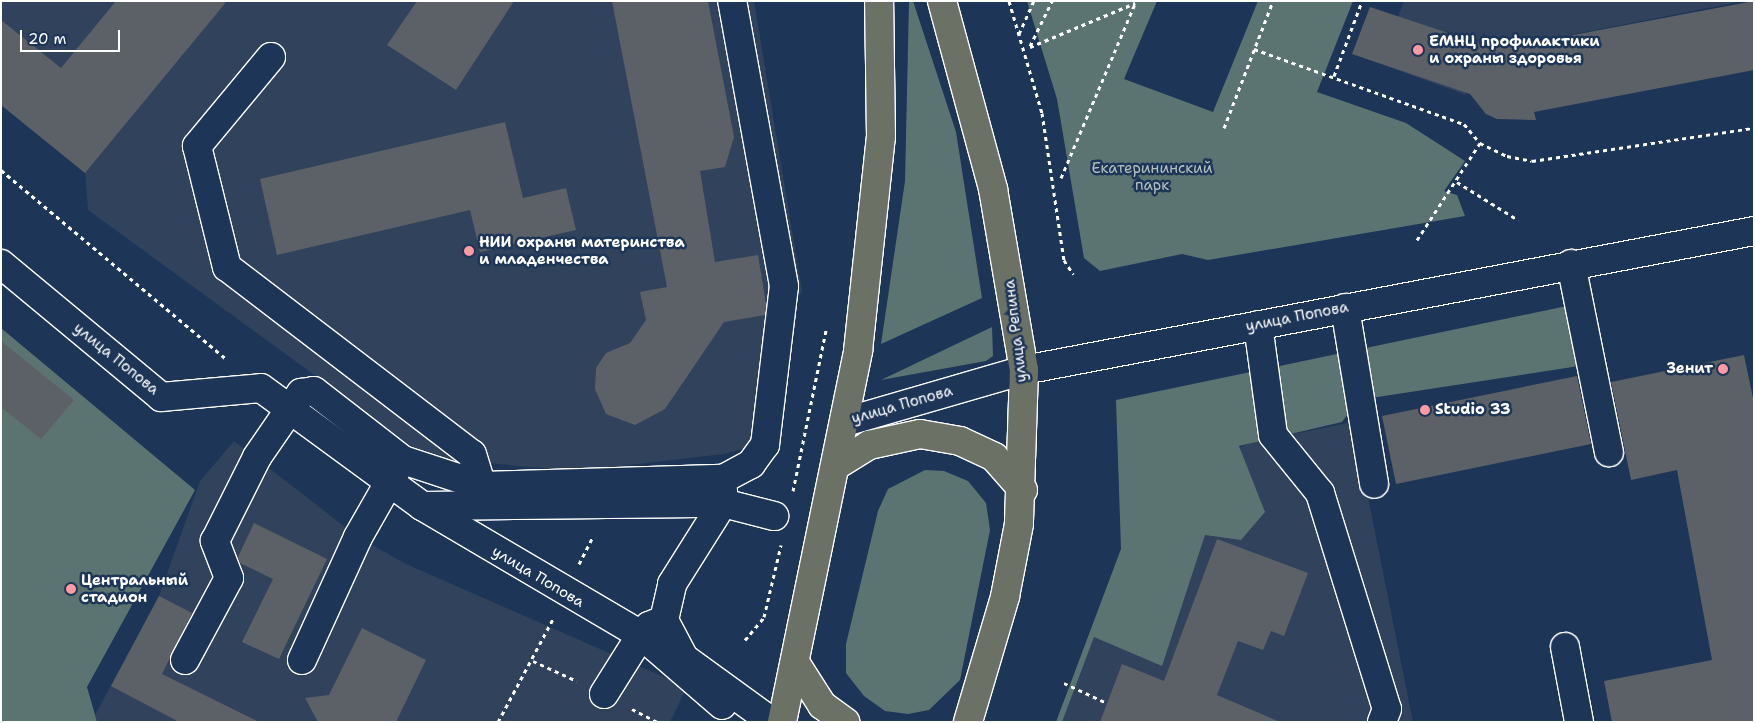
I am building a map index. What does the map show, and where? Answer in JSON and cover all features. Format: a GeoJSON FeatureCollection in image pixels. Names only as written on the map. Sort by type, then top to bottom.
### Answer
{"type":"FeatureCollection","features":[{"type":"Feature","properties":{"kind":"main road"},"geometry":{"type":"LineString","coordinates":[[782,722],[796,664],[837,465],[858,351],[881,137],[878,1]]}},
{"type":"Feature","properties":{"kind":"main road","name":"улица Репина"},"geometry":{"type":"LineString","coordinates":[[942,1],[993,189],[1024,370],[1023,490],[1006,597],[967,720]]}},
{"type":"Feature","properties":{"kind":"main road"},"geometry":{"type":"LineString","coordinates":[[837,465],[869,445],[920,434],[960,440],[994,457],[1023,490]]}},
{"type":"Feature","properties":{"kind":"main road"},"geometry":{"type":"LineString","coordinates":[[796,664],[822,705],[845,722]]}},
{"type":"Feature","properties":{"kind":"street"},"geometry":{"type":"LineString","coordinates":[[732,1],[784,286],[765,445],[751,464],[723,491],[672,584],[664,620],[684,658],[772,722]]}},
{"type":"Feature","properties":{"kind":"street"},"geometry":{"type":"LineString","coordinates":[[271,57],[197,146],[227,267],[472,454],[482,486]]}},
{"type":"Feature","properties":{"kind":"street","name":"улица Попова"},"geometry":{"type":"LineString","coordinates":[[845,422],[1024,370],[1754,230]]}},
{"type":"Feature","properties":{"kind":"street","name":"улица Попова"},"geometry":{"type":"LineString","coordinates":[[1,264],[161,397],[261,388],[422,506],[641,635],[722,705]]}},
{"type":"Feature","properties":{"kind":"street"},"geometry":{"type":"LineString","coordinates":[[1571,264],[1609,452]]}},
{"type":"Feature","properties":{"kind":"street"},"geometry":{"type":"LineString","coordinates":[[1346,308],[1374,484]]}},
{"type":"Feature","properties":{"kind":"street"},"geometry":{"type":"LineString","coordinates":[[1258,325],[1273,435],[1320,493],[1387,709],[1382,722]]}},
{"type":"Feature","properties":{"kind":"street"},"geometry":{"type":"LineString","coordinates":[[185,660],[229,578],[215,541],[257,457],[301,393],[314,391],[403,460],[482,486],[723,491],[774,516]]}},
{"type":"Feature","properties":{"kind":"street"},"geometry":{"type":"LineString","coordinates":[[302,660],[358,537],[403,460]]}},
{"type":"Feature","properties":{"kind":"street"},"geometry":{"type":"LineString","coordinates":[[422,506],[723,491]]}},
{"type":"Feature","properties":{"kind":"street"},"geometry":{"type":"LineString","coordinates":[[604,694],[641,635],[649,626],[664,620]]}},
{"type":"Feature","properties":{"kind":"street"},"geometry":{"type":"LineString","coordinates":[[1565,646],[1579,722]]}},
{"type":"Feature","properties":{"kind":"path"},"geometry":{"type":"LineString","coordinates":[[1009,1],[1042,113],[1064,260],[1073,274]]}},
{"type":"Feature","properties":{"kind":"path"},"geometry":{"type":"LineString","coordinates":[[1019,34],[1034,1]]}},
{"type":"Feature","properties":{"kind":"path"},"geometry":{"type":"LineString","coordinates":[[1052,1],[1030,47],[1136,2]]}},
{"type":"Feature","properties":{"kind":"path"},"geometry":{"type":"LineString","coordinates":[[1224,128],[1273,1]]}},
{"type":"Feature","properties":{"kind":"path"},"geometry":{"type":"LineString","coordinates":[[1334,76],[1362,1]]}},
{"type":"Feature","properties":{"kind":"path"},"geometry":{"type":"LineString","coordinates":[[1061,178],[1136,2]]}},
{"type":"Feature","properties":{"kind":"path"},"geometry":{"type":"LineString","coordinates":[[1254,49],[1464,124],[1480,143],[1506,156],[1532,161],[1754,128]]}},
{"type":"Feature","properties":{"kind":"path"},"geometry":{"type":"LineString","coordinates":[[1417,240],[1457,182],[1480,143]]}},
{"type":"Feature","properties":{"kind":"path"},"geometry":{"type":"LineString","coordinates":[[1,170],[261,388]]}},
{"type":"Feature","properties":{"kind":"path"},"geometry":{"type":"LineString","coordinates":[[1457,182],[1518,220]]}},
{"type":"Feature","properties":{"kind":"path"},"geometry":{"type":"LineString","coordinates":[[792,494],[828,320]]}},
{"type":"Feature","properties":{"kind":"path"},"geometry":{"type":"LineString","coordinates":[[745,640],[764,617],[782,542]]}},
{"type":"Feature","properties":{"kind":"path"},"geometry":{"type":"LineString","coordinates":[[1064,684],[1107,703]]}},
{"type":"Feature","properties":{"kind":"shaded area","name":"НИИ охраны материнства и младенчества"},"geometry":{"type":"Polygon","coordinates":[[[1,1],[754,1],[802,291],[768,351],[754,446],[724,454],[578,471],[428,458],[88,210],[85,173],[1,105],[1,1]]]}},
{"type":"Feature","properties":{"kind":"shaded area","name":"ЕМНЦ профилактики и охраны здоровья"},"geometry":{"type":"Polygon","coordinates":[[[1404,1],[1744,1],[1514,46],[1484,45],[1466,95],[1353,54],[1370,7],[1398,17],[1404,1]]]}},
{"type":"Feature","properties":{"kind":"shaded area"},"geometry":{"type":"Polygon","coordinates":[[[1353,422],[1413,722],[1056,722],[1143,491],[1252,442],[1353,422]]]}},
{"type":"Feature","properties":{"kind":"shaded area"},"geometry":{"type":"Polygon","coordinates":[[[234,441],[358,537],[406,564],[687,687],[670,722],[97,722],[95,715],[159,596],[200,481],[234,441]]]}},
{"type":"Feature","properties":{"kind":"green space"},"geometry":{"type":"Polygon","coordinates":[[[909,1],[913,1],[956,132],[982,298],[881,344],[905,181],[909,1]]]}},
{"type":"Feature","properties":{"kind":"green space","name":"Екатерининский парк"},"geometry":{"type":"Polygon","coordinates":[[[1027,1],[1157,1],[1124,79],[1213,112],[1258,1],[1353,1],[1317,92],[1406,123],[1465,161],[1444,191],[1457,195],[1465,216],[1208,260],[1182,254],[1100,271],[1084,258],[1057,99],[1027,1]]]}},
{"type":"Feature","properties":{"kind":"green space"},"geometry":{"type":"Polygon","coordinates":[[[1581,303],[1592,364],[1358,400],[1342,422],[1239,446],[1265,512],[1241,540],[1205,535],[1162,666],[1094,637],[1062,722],[1056,722],[1121,549],[1116,400],[1581,303]]]}},
{"type":"Feature","properties":{"kind":"green space"},"geometry":{"type":"Polygon","coordinates":[[[992,327],[993,356],[986,361],[881,380],[992,327]]]}},
{"type":"Feature","properties":{"kind":"green space","name":"Центральный стадион"},"geometry":{"type":"Polygon","coordinates":[[[1,328],[195,490],[87,687],[97,722],[1,722],[1,328]]]}},
{"type":"Feature","properties":{"kind":"green space"},"geometry":{"type":"Polygon","coordinates":[[[925,470],[944,471],[968,481],[986,503],[990,530],[960,680],[929,710],[908,714],[885,711],[864,696],[846,673],[846,644],[878,511],[888,489],[925,470]]]}},
{"type":"Feature","properties":{"kind":"building"},"geometry":{"type":"Polygon","coordinates":[[[116,1],[227,1],[85,173],[1,105],[1,20],[61,68],[116,1]]]}},
{"type":"Feature","properties":{"kind":"building"},"geometry":{"type":"Polygon","coordinates":[[[417,1],[514,1],[456,90],[387,45],[417,1]]]}},
{"type":"Feature","properties":{"kind":"building"},"geometry":{"type":"Polygon","coordinates":[[[612,1],[708,1],[734,137],[725,167],[700,171],[715,262],[758,255],[766,304],[765,315],[724,322],[665,409],[635,425],[606,414],[595,389],[596,368],[606,353],[630,343],[646,320],[640,292],[667,287],[612,1]]]}},
{"type":"Feature","properties":{"kind":"building"},"geometry":{"type":"Polygon","coordinates":[[[1754,1],[1754,70],[1534,112],[1536,120],[1497,119],[1486,114],[1470,94],[1352,54],[1370,7],[1484,45],[1514,46],[1754,1]]]}},
{"type":"Feature","properties":{"kind":"building"},"geometry":{"type":"Polygon","coordinates":[[[505,122],[523,198],[566,188],[576,230],[480,252],[470,210],[277,255],[260,179],[505,122]]]}},
{"type":"Feature","properties":{"kind":"building"},"geometry":{"type":"Polygon","coordinates":[[[1,341],[74,400],[41,439],[1,407],[1,341]]]}},
{"type":"Feature","properties":{"kind":"building"},"geometry":{"type":"Polygon","coordinates":[[[1744,355],[1754,403],[1754,722],[1612,722],[1604,681],[1712,660],[1677,470],[1631,480],[1611,382],[1744,355]]]}},
{"type":"Feature","properties":{"kind":"building"},"geometry":{"type":"Polygon","coordinates":[[[1577,376],[1591,444],[1396,484],[1382,416],[1577,376]]]}},
{"type":"Feature","properties":{"kind":"building"},"geometry":{"type":"Polygon","coordinates":[[[254,523],[327,559],[279,659],[242,642],[273,579],[240,563],[238,557],[254,523]]]}},
{"type":"Feature","properties":{"kind":"building"},"geometry":{"type":"Polygon","coordinates":[[[1217,539],[1308,573],[1284,636],[1271,631],[1263,650],[1238,641],[1217,695],[1280,722],[1100,722],[1122,664],[1164,681],[1217,539]]]}},
{"type":"Feature","properties":{"kind":"building"},"geometry":{"type":"Polygon","coordinates":[[[159,596],[192,613],[162,674],[259,722],[179,722],[111,686],[159,596]]]}},
{"type":"Feature","properties":{"kind":"building"},"geometry":{"type":"Polygon","coordinates":[[[362,628],[426,660],[396,722],[318,722],[305,698],[329,695],[362,628]]]}},
{"type":"Feature","properties":{"kind":"place","name":"ЕМНЦ профилактики и охраны здоровья"},"geometry":{"type":"Point","coordinates":[1418,50]}},
{"type":"Feature","properties":{"kind":"place","name":"НИИ охраны материнства и младенчества"},"geometry":{"type":"Point","coordinates":[469,251]}},
{"type":"Feature","properties":{"kind":"place","name":"Зенит"},"geometry":{"type":"Point","coordinates":[1723,369]}},
{"type":"Feature","properties":{"kind":"place","name":"Studio 33"},"geometry":{"type":"Point","coordinates":[1425,410]}},
{"type":"Feature","properties":{"kind":"place","name":"Центральный стадион"},"geometry":{"type":"Point","coordinates":[71,589]}}]}
